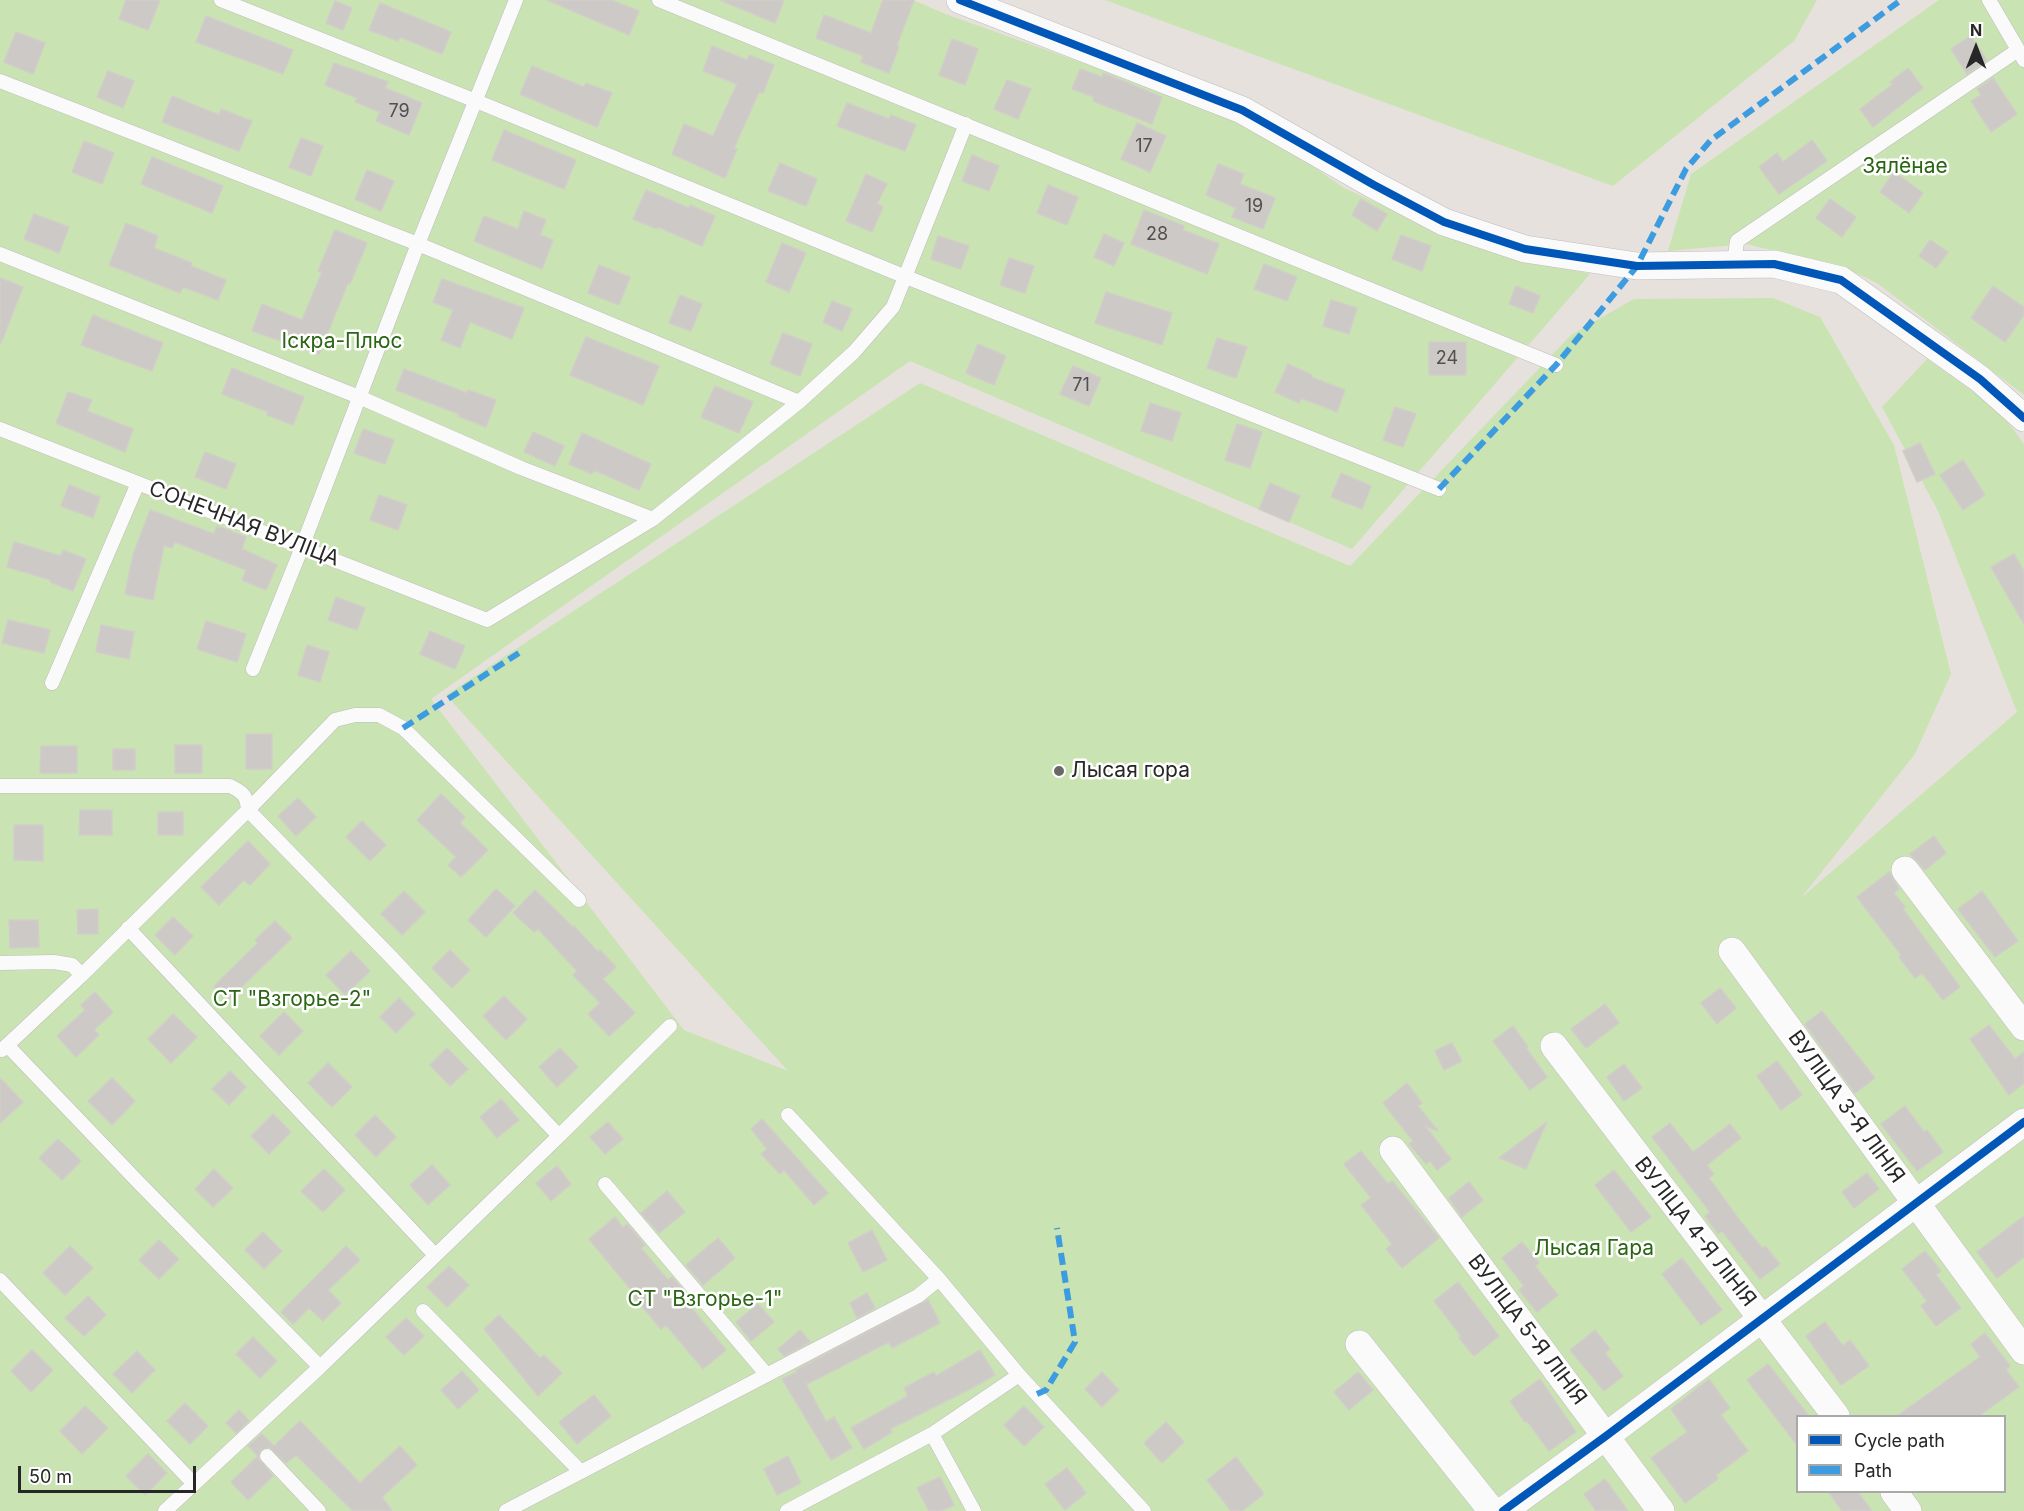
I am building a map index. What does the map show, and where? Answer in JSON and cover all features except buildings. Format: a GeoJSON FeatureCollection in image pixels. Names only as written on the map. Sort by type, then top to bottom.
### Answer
{"type":"FeatureCollection","features":[{"type":"Feature","properties":{"kind":"street"},"geometry":{"type":"LineString","coordinates":[[960,0],[1242,110],[1444,222],[1525,249],[1637,266],[1774,264],[1841,280],[1980,379],[2024,418]]}},
{"type":"Feature","properties":{"kind":"street"},"geometry":{"type":"LineString","coordinates":[[1905,870],[2024,1027]]}},
{"type":"Feature","properties":{"kind":"street","name":"ВУЛІЦА 3-Я ЛІНІЯ"},"geometry":{"type":"LineString","coordinates":[[1732,951],[2024,1351]]}},
{"type":"Feature","properties":{"kind":"street","name":"ВУЛІЦА 4-Я ЛІНІЯ"},"geometry":{"type":"LineString","coordinates":[[1554,1046],[1835,1415]]}},
{"type":"Feature","properties":{"kind":"street"},"geometry":{"type":"LineString","coordinates":[[1503,1511],[2024,1122]]}},
{"type":"Feature","properties":{"kind":"street","name":"ВУЛІЦА 5-Я ЛІНІЯ"},"geometry":{"type":"LineString","coordinates":[[1393,1150],[1661,1511]]}},
{"type":"Feature","properties":{"kind":"street"},"geometry":{"type":"LineString","coordinates":[[1359,1344],[1492,1511]]}},
{"type":"Feature","properties":{"kind":"street"},"geometry":{"type":"LineString","coordinates":[[1895,1493],[1908,1511]]}},
{"type":"Feature","properties":{"kind":"lane"},"geometry":{"type":"LineString","coordinates":[[221,0],[476,101],[906,277],[1439,489]]}},
{"type":"Feature","properties":{"kind":"lane"},"geometry":{"type":"LineString","coordinates":[[253,669],[418,244],[516,0]]}},
{"type":"Feature","properties":{"kind":"lane"},"geometry":{"type":"LineString","coordinates":[[659,0],[1556,365]]}},
{"type":"Feature","properties":{"kind":"lane"},"geometry":{"type":"LineString","coordinates":[[1734,264],[1737,241],[2021,55],[1989,0]]}},
{"type":"Feature","properties":{"kind":"lane"},"geometry":{"type":"LineString","coordinates":[[0,81],[418,244],[799,402]]}},
{"type":"Feature","properties":{"kind":"lane"},"geometry":{"type":"LineString","coordinates":[[0,254],[359,397],[521,468],[653,519],[799,402],[854,352],[893,307],[966,124]]}},
{"type":"Feature","properties":{"kind":"lane","name":"СОНЕЧНАЯ ВУЛІЦА"},"geometry":{"type":"LineString","coordinates":[[0,429],[487,620],[653,519]]}},
{"type":"Feature","properties":{"kind":"lane"},"geometry":{"type":"LineString","coordinates":[[52,683],[138,483]]}},
{"type":"Feature","properties":{"kind":"lane"},"geometry":{"type":"LineString","coordinates":[[320,1367],[3,1048],[82,975],[335,720],[355,715],[380,715],[403,728],[579,900]]}},
{"type":"Feature","properties":{"kind":"lane"},"geometry":{"type":"LineString","coordinates":[[0,786],[230,786],[241,791],[247,799],[248,810],[393,959],[559,1136]]}},
{"type":"Feature","properties":{"kind":"lane"},"geometry":{"type":"LineString","coordinates":[[128,928],[435,1255]]}},
{"type":"Feature","properties":{"kind":"lane"},"geometry":{"type":"LineString","coordinates":[[0,963],[54,962],[72,965],[82,975]]}},
{"type":"Feature","properties":{"kind":"lane"},"geometry":{"type":"LineString","coordinates":[[165,1511],[320,1367],[670,1026]]}},
{"type":"Feature","properties":{"kind":"lane"},"geometry":{"type":"LineString","coordinates":[[788,1115],[939,1279],[1019,1375],[1144,1511]]}},
{"type":"Feature","properties":{"kind":"lane"},"geometry":{"type":"LineString","coordinates":[[604,1184],[767,1375]]}},
{"type":"Feature","properties":{"kind":"lane"},"geometry":{"type":"LineString","coordinates":[[506,1511],[918,1296],[939,1279]]}},
{"type":"Feature","properties":{"kind":"lane"},"geometry":{"type":"LineString","coordinates":[[0,1280],[194,1484]]}},
{"type":"Feature","properties":{"kind":"lane"},"geometry":{"type":"LineString","coordinates":[[423,1311],[581,1472]]}},
{"type":"Feature","properties":{"kind":"lane"},"geometry":{"type":"LineString","coordinates":[[787,1511],[816,1504],[932,1434],[1019,1375]]}},
{"type":"Feature","properties":{"kind":"lane"},"geometry":{"type":"LineString","coordinates":[[932,1434],[974,1511]]}},
{"type":"Feature","properties":{"kind":"lane"},"geometry":{"type":"LineString","coordinates":[[267,1456],[319,1511]]}},
{"type":"Feature","properties":{"kind":"green space"},"geometry":{"type":"Polygon","coordinates":[[[0,0],[913,0],[948,15],[1204,106],[1269,136],[1344,188],[1475,247],[1590,274],[1352,549],[910,361],[431,699],[684,1030],[788,1071],[446,695],[920,383],[1350,566],[1571,335],[1634,299],[1773,298],[1820,317],[1894,445],[1951,674],[1915,754],[1801,898],[2017,712],[1938,511],[1882,407],[1927,359],[1999,410],[2024,444],[2024,1511],[0,1511],[0,0]]]}},
{"type":"Feature","properties":{"kind":"green space"},"geometry":{"type":"Polygon","coordinates":[[[1105,0],[1817,0],[1794,41],[1613,186],[1105,0]]]}},
{"type":"Feature","properties":{"kind":"green space","name":"Зялёнае"},"geometry":{"type":"Polygon","coordinates":[[[1939,0],[2024,0],[2024,395],[1877,283],[1845,268],[1746,244],[1668,251],[1691,174],[1939,0]]]}},
{"type":"Feature","properties":{"kind":"marked path"},"geometry":{"type":"LineString","coordinates":[[1439,489],[1556,365],[1637,266],[1686,169],[1711,140],[1901,0]]}},
{"type":"Feature","properties":{"kind":"marked path"},"geometry":{"type":"LineString","coordinates":[[403,728],[522,651]]}},
{"type":"Feature","properties":{"kind":"marked path"},"geometry":{"type":"LineString","coordinates":[[1037,1394],[1046,1390],[1075,1342],[1057,1228]]}},
{"type":"Feature","properties":{"kind":"cycle path"},"geometry":{"type":"LineString","coordinates":[[960,0],[1242,110],[1444,222],[1525,249],[1637,266],[1774,264],[1841,280],[1980,379],[2024,418]]}},
{"type":"Feature","properties":{"kind":"cycle path"},"geometry":{"type":"LineString","coordinates":[[1503,1511],[2024,1122]]}},
{"type":"Feature","properties":{"kind":"place","name":"Лысая гора"},"geometry":{"type":"Point","coordinates":[1059,771]}},
{"type":"Feature","properties":{"kind":"park label","name":"Іскра-Плюс"},"geometry":{"type":"Point","coordinates":[342,342]}},
{"type":"Feature","properties":{"kind":"park label","name":"СТ \"Взгорье-2\""},"geometry":{"type":"Point","coordinates":[292,1000]}},
{"type":"Feature","properties":{"kind":"park label","name":"Лысая Гара"},"geometry":{"type":"Point","coordinates":[1594,1249]}},
{"type":"Feature","properties":{"kind":"park label","name":"СТ \"Взгорье-1\""},"geometry":{"type":"Point","coordinates":[705,1300]}}]}
